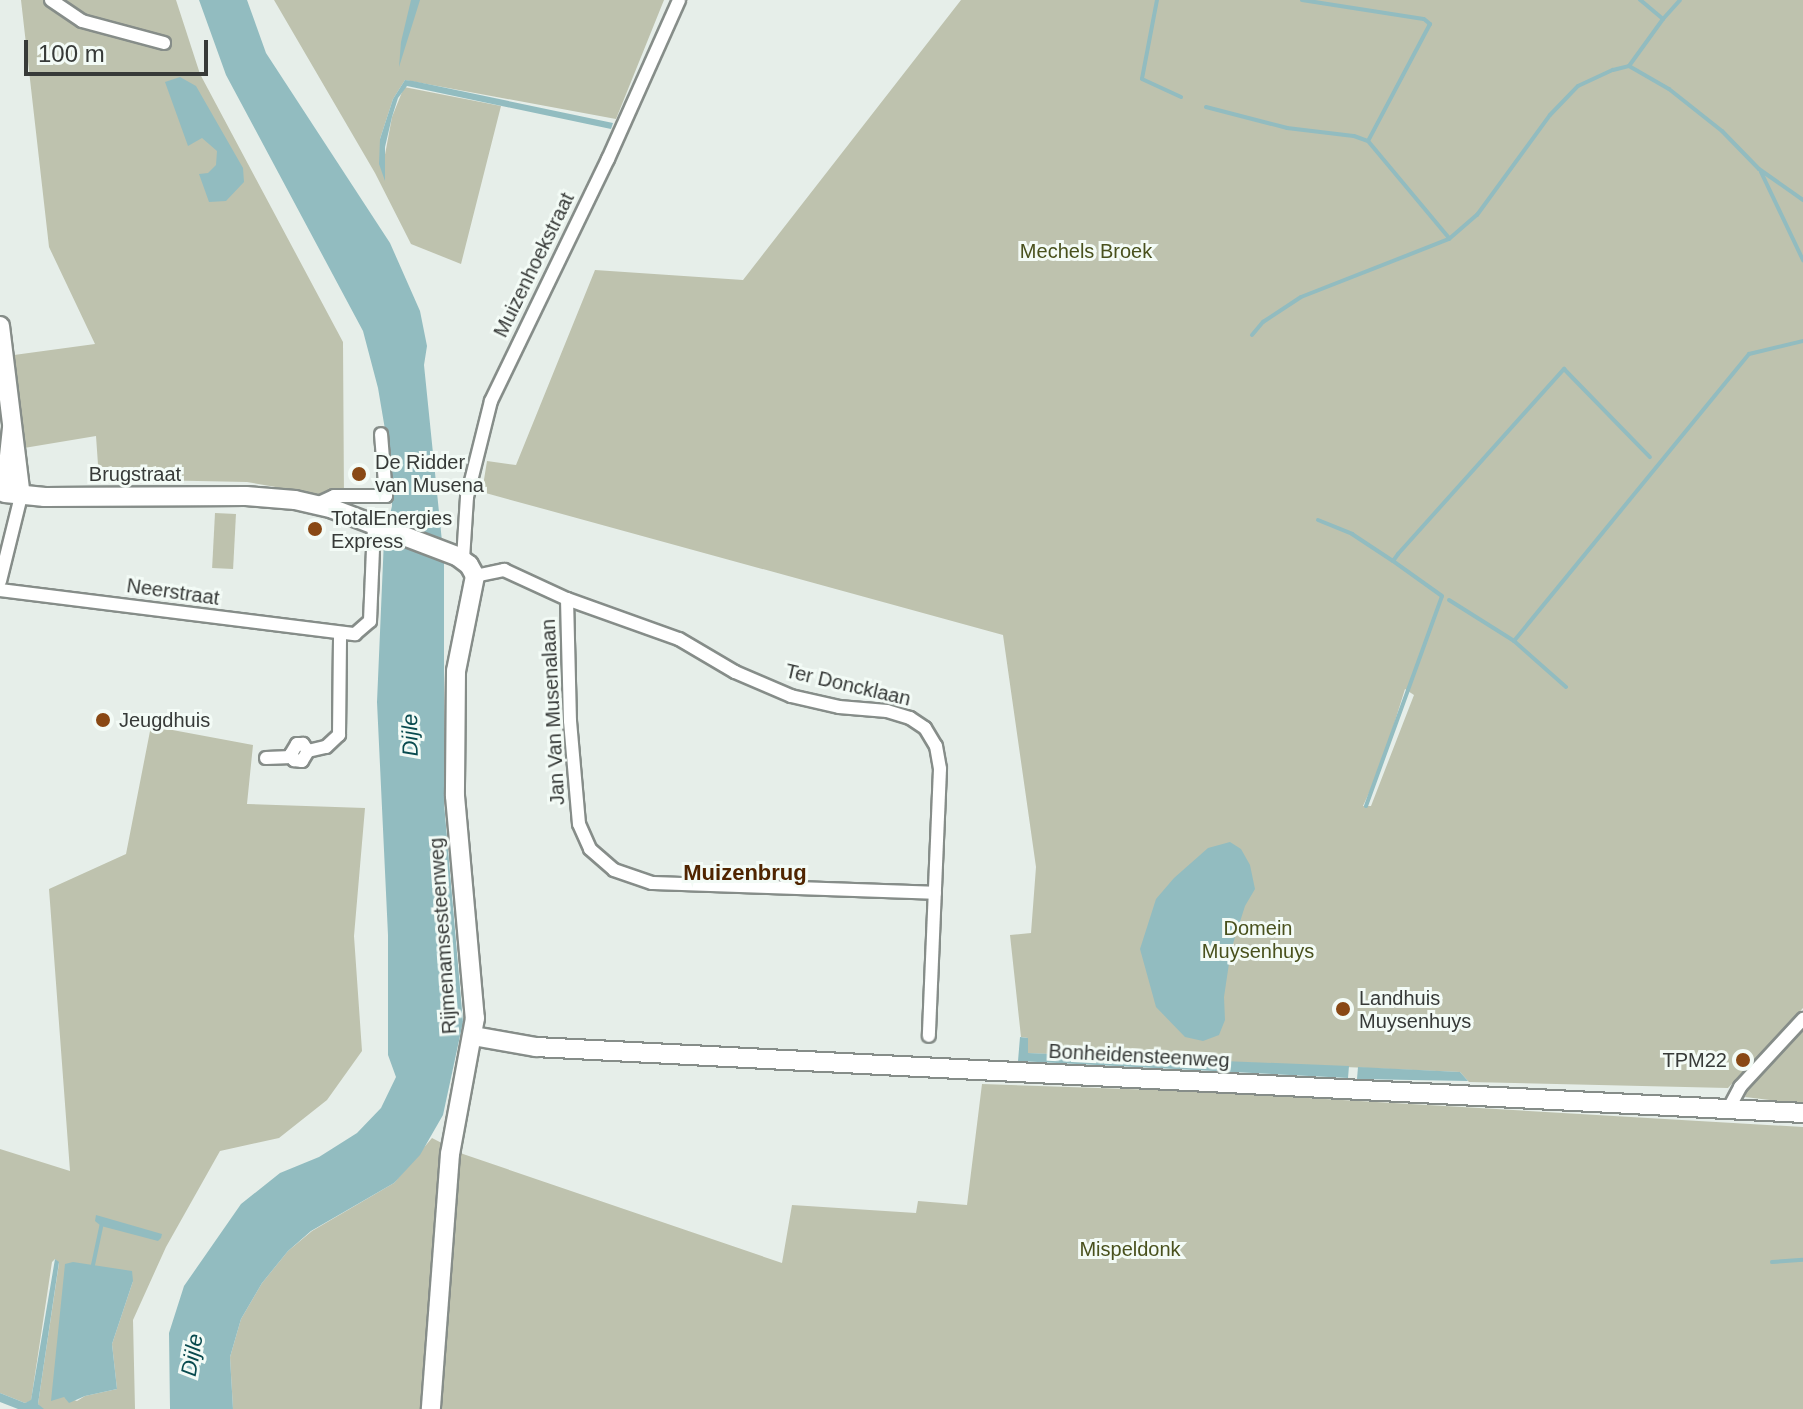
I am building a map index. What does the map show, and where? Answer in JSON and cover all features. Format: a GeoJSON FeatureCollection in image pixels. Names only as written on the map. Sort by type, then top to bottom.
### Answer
{"type":"FeatureCollection","features":[{"type":"Feature","properties":{"kind":"street"},"geometry":{"type":"LineString","coordinates":[[51,0],[82,21],[164,43]]}},
{"type":"Feature","properties":{"kind":"street","name":"Muizenhoekstraat"},"geometry":{"type":"LineString","coordinates":[[457,556],[467,497],[491,401],[608,159],[679,0]]}},
{"type":"Feature","properties":{"kind":"street"},"geometry":{"type":"LineString","coordinates":[[0,326],[12,428],[0,581]]}},
{"type":"Feature","properties":{"kind":"street","name":"Brugstraat"},"geometry":{"type":"LineString","coordinates":[[317,504],[334,496],[386,496],[381,434]]}},
{"type":"Feature","properties":{"kind":"street","name":"Brugstraat"},"geometry":{"type":"LineString","coordinates":[[9,494],[272,496],[317,504],[457,556]]}},
{"type":"Feature","properties":{"kind":"street"},"geometry":{"type":"LineString","coordinates":[[266,758],[292,757],[291,751],[297,744],[303,744],[308,751],[326,747],[339,735],[340,635],[362,632],[370,621],[376,526]]}},
{"type":"Feature","properties":{"kind":"street"},"geometry":{"type":"LineString","coordinates":[[457,556],[475,576]]}},
{"type":"Feature","properties":{"kind":"street","name":"Ter Doncklaan"},"geometry":{"type":"LineString","coordinates":[[475,576],[504,570],[567,599],[679,639],[735,672],[791,696],[839,707],[887,711],[910,718],[925,728],[936,746],[940,769],[929,1036]]}},
{"type":"Feature","properties":{"kind":"street","name":"Rijmenamsesteenweg"},"geometry":{"type":"LineString","coordinates":[[431,1409],[450,1154],[475,1018],[455,781],[456,671],[475,576]]}},
{"type":"Feature","properties":{"kind":"street","name":"Neerstraat"},"geometry":{"type":"LineString","coordinates":[[0,590],[340,635]]}},
{"type":"Feature","properties":{"kind":"street","name":"Jan Van Musenalaan"},"geometry":{"type":"LineString","coordinates":[[567,599],[570,721],[579,824],[590,849],[614,870],[652,883],[935,893]]}},
{"type":"Feature","properties":{"kind":"street"},"geometry":{"type":"LineString","coordinates":[[1729,1108],[1740,1087],[1803,1019]]}},
{"type":"Feature","properties":{"kind":"street","name":"Bonheidensteenweg"},"geometry":{"type":"LineString","coordinates":[[473,1036],[536,1047],[1803,1113]]}},
{"type":"Feature","properties":{"kind":"green space"},"geometry":{"type":"Polygon","coordinates":[[[21,0],[176,0],[200,74],[343,342],[344,499],[247,482],[99,479],[96,436],[24,448],[14,355],[95,344],[49,247],[21,0]]]}},
{"type":"Feature","properties":{"kind":"green space"},"geometry":{"type":"Polygon","coordinates":[[[274,0],[664,0],[616,119],[405,80],[393,99],[380,139],[384,160],[392,117],[404,87],[501,106],[461,264],[411,244],[375,173],[274,0]]]}},
{"type":"Feature","properties":{"kind":"green space"},"geometry":{"type":"Polygon","coordinates":[[[961,0],[1803,0],[1803,1008],[1728,1088],[1469,1082],[1460,1072],[1027,1053],[1028,1038],[1021,1037],[1010,935],[1031,933],[1036,867],[1003,635],[482,492],[487,461],[516,465],[595,270],[743,280],[961,0]],[[1405,689],[1380,769],[1363,806],[1371,806],[1414,695],[1405,689]]]}},
{"type":"Feature","properties":{"kind":"green space"},"geometry":{"type":"Polygon","coordinates":[[[215,513],[236,514],[233,569],[212,568],[215,513]]]}},
{"type":"Feature","properties":{"kind":"green space"},"geometry":{"type":"Polygon","coordinates":[[[151,726],[253,745],[247,804],[365,808],[354,936],[362,1051],[327,1100],[279,1138],[220,1151],[166,1247],[133,1320],[135,1409],[42,1409],[38,1404],[59,1263],[55,1259],[52,1262],[31,1401],[25,1403],[0,1393],[0,1149],[70,1171],[49,889],[126,854],[151,726]],[[133,1281],[64,1397],[77,1401],[85,1396],[117,1389],[112,1344],[133,1281]]]}},
{"type":"Feature","properties":{"kind":"green space"},"geometry":{"type":"Polygon","coordinates":[[[1803,1029],[1803,1104],[1745,1097],[1748,1087],[1803,1029]]]}},
{"type":"Feature","properties":{"kind":"green space","name":"Mispeldonk"},"geometry":{"type":"Polygon","coordinates":[[[982,1084],[1188,1091],[1803,1127],[1803,1409],[233,1409],[230,1357],[241,1319],[262,1283],[288,1251],[312,1231],[394,1183],[432,1138],[463,1154],[782,1263],[792,1205],[916,1213],[918,1201],[967,1205],[982,1084]]]}},
{"type":"Feature","properties":{"kind":"water","name":"Dijle"},"geometry":{"type":"Polygon","coordinates":[[[199,0],[247,0],[266,53],[390,243],[420,311],[427,346],[424,365],[444,561],[444,803],[463,1022],[443,1115],[420,1155],[394,1183],[311,1231],[288,1251],[262,1283],[241,1319],[230,1357],[233,1409],[170,1409],[169,1333],[184,1286],[241,1204],[280,1173],[319,1157],[357,1133],[381,1108],[396,1077],[388,1055],[388,935],[377,702],[384,539],[392,506],[391,465],[378,388],[363,331],[226,75],[199,0]]]}},
{"type":"Feature","properties":{"kind":"water"},"geometry":{"type":"Polygon","coordinates":[[[411,0],[420,0],[399,67],[401,42],[411,0]]]}},
{"type":"Feature","properties":{"kind":"water"},"geometry":{"type":"Polygon","coordinates":[[[180,77],[196,86],[243,168],[244,182],[226,201],[209,202],[199,174],[208,173],[216,165],[217,151],[202,138],[188,146],[165,82],[180,77]]]}},
{"type":"Feature","properties":{"kind":"water"},"geometry":{"type":"Polygon","coordinates":[[[405,80],[613,123],[611,129],[407,86],[398,98],[385,147],[385,181],[379,164],[380,139],[393,99],[405,80]]]}},
{"type":"Feature","properties":{"kind":"water"},"geometry":{"type":"Polygon","coordinates":[[[1230,842],[1241,849],[1250,865],[1255,889],[1245,906],[1231,950],[1224,997],[1225,1020],[1219,1035],[1203,1041],[1185,1037],[1156,1007],[1140,949],[1156,899],[1208,848],[1230,842]]]}},
{"type":"Feature","properties":{"kind":"water"},"geometry":{"type":"Polygon","coordinates":[[[1020,1037],[1028,1038],[1028,1053],[1349,1066],[1348,1078],[1018,1061],[1020,1037]]]}},
{"type":"Feature","properties":{"kind":"water"},"geometry":{"type":"Polygon","coordinates":[[[1358,1067],[1460,1072],[1468,1081],[1357,1079],[1358,1067]]]}},
{"type":"Feature","properties":{"kind":"water"},"geometry":{"type":"Polygon","coordinates":[[[96,1215],[162,1234],[161,1238],[158,1241],[101,1226],[95,1221],[96,1215]]]}},
{"type":"Feature","properties":{"kind":"water"},"geometry":{"type":"Polygon","coordinates":[[[55,1259],[59,1262],[38,1404],[44,1409],[18,1409],[0,1402],[0,1393],[25,1403],[31,1400],[55,1259]]]}},
{"type":"Feature","properties":{"kind":"water"},"geometry":{"type":"Polygon","coordinates":[[[73,1262],[132,1271],[133,1281],[112,1344],[117,1389],[69,1403],[64,1397],[51,1401],[65,1264],[73,1262]]]}},
{"type":"Feature","properties":{"kind":"waterway"},"geometry":{"type":"LineString","coordinates":[[1157,0],[1142,79],[1181,97]]}},
{"type":"Feature","properties":{"kind":"waterway"},"geometry":{"type":"LineString","coordinates":[[1302,0],[1424,19],[1430,24],[1368,141],[1449,238]]}},
{"type":"Feature","properties":{"kind":"waterway"},"geometry":{"type":"LineString","coordinates":[[1629,66],[1663,19],[1640,0]]}},
{"type":"Feature","properties":{"kind":"waterway"},"geometry":{"type":"LineString","coordinates":[[1663,19],[1680,0]]}},
{"type":"Feature","properties":{"kind":"waterway"},"geometry":{"type":"LineString","coordinates":[[1252,335],[1263,322],[1301,297],[1449,239],[1477,215],[1550,115],[1578,86],[1629,66],[1669,89],[1722,131],[1759,169],[1803,200]]}},
{"type":"Feature","properties":{"kind":"waterway"},"geometry":{"type":"LineString","coordinates":[[1206,107],[1287,128],[1354,136],[1368,141]]}},
{"type":"Feature","properties":{"kind":"waterway"},"geometry":{"type":"LineString","coordinates":[[1761,172],[1803,260]]}},
{"type":"Feature","properties":{"kind":"waterway"},"geometry":{"type":"LineString","coordinates":[[1566,687],[1514,641],[1749,354],[1803,341]]}},
{"type":"Feature","properties":{"kind":"waterway"},"geometry":{"type":"LineString","coordinates":[[1366,806],[1442,596],[1393,561],[1398,554],[1564,369],[1650,457]]}},
{"type":"Feature","properties":{"kind":"waterway"},"geometry":{"type":"LineString","coordinates":[[1318,520],[1352,534],[1393,561]]}},
{"type":"Feature","properties":{"kind":"waterway"},"geometry":{"type":"LineString","coordinates":[[1449,600],[1514,641]]}},
{"type":"Feature","properties":{"kind":"waterway"},"geometry":{"type":"LineString","coordinates":[[93,1265],[101,1226]]}},
{"type":"Feature","properties":{"kind":"waterway"},"geometry":{"type":"LineString","coordinates":[[1772,1262],[1803,1260]]}},
{"type":"Feature","properties":{"kind":"place","name":"De Ridder van Musena"},"geometry":{"type":"Point","coordinates":[359,474]}},
{"type":"Feature","properties":{"kind":"place","name":"TotalEnergies Express"},"geometry":{"type":"Point","coordinates":[315,529]}},
{"type":"Feature","properties":{"kind":"place","name":"Jeugdhuis"},"geometry":{"type":"Point","coordinates":[103,720]}},
{"type":"Feature","properties":{"kind":"place","name":"Landhuis Muysenhuys"},"geometry":{"type":"Point","coordinates":[1343,1009]}},
{"type":"Feature","properties":{"kind":"place","name":"TPM22"},"geometry":{"type":"Point","coordinates":[1743,1060]}},
{"type":"Feature","properties":{"kind":"district","name":"Muizenbrug"},"geometry":{"type":"Point","coordinates":[745,873]}},
{"type":"Feature","properties":{"kind":"park label","name":"Mechels Broek"},"geometry":{"type":"Point","coordinates":[1086,251]}},
{"type":"Feature","properties":{"kind":"park label","name":"Domein Muysenhuys"},"geometry":{"type":"Point","coordinates":[1258,940]}}]}
